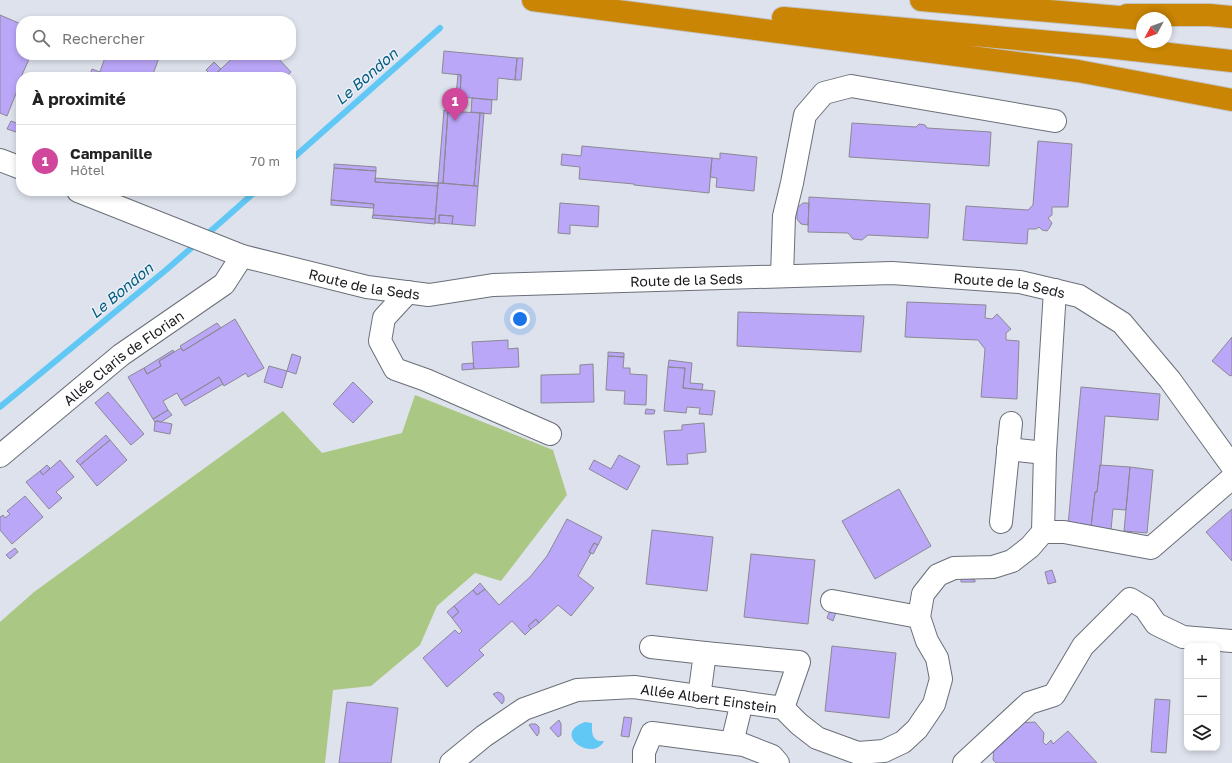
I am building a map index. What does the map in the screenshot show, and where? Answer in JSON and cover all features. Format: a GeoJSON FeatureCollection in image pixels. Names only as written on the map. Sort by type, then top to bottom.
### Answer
{"type":"FeatureCollection","features":[{"type":"Feature","properties":{"kind":"highway"},"geometry":{"type":"LineString","coordinates":[[533,0],[1078,70],[1232,100]]}},
{"type":"Feature","properties":{"kind":"highway"},"geometry":{"type":"LineString","coordinates":[[572,0],[1091,45],[1232,61]]}},
{"type":"Feature","properties":{"kind":"highway"},"geometry":{"type":"LineString","coordinates":[[921,0],[1136,19]]}},
{"type":"Feature","properties":{"kind":"highway"},"geometry":{"type":"LineString","coordinates":[[1102,16],[1210,15],[1232,17]]}},
{"type":"Feature","properties":{"kind":"highway"},"geometry":{"type":"LineString","coordinates":[[1172,22],[1232,28]]}},
{"type":"Feature","properties":{"kind":"street"},"geometry":{"type":"LineString","coordinates":[[782,276],[784,216],[805,115],[824,93],[852,86],[1055,121]]}},
{"type":"Feature","properties":{"kind":"street"},"geometry":{"type":"LineString","coordinates":[[0,160],[16,166]]}},
{"type":"Feature","properties":{"kind":"street","name":"Route de la Seds"},"geometry":{"type":"LineString","coordinates":[[91,196],[234,253],[367,287],[429,295],[493,285],[892,273],[1020,282],[1055,290],[1080,296],[1122,323],[1170,380],[1232,466]]}},
{"type":"Feature","properties":{"kind":"street","name":"Allée Claris de Florian"},"geometry":{"type":"LineString","coordinates":[[0,456],[121,355],[224,284],[234,253]]}},
{"type":"Feature","properties":{"kind":"street"},"geometry":{"type":"LineString","coordinates":[[1055,290],[1045,453],[1043,532],[1064,532],[1151,548],[1232,478]]}},
{"type":"Feature","properties":{"kind":"street"},"geometry":{"type":"LineString","coordinates":[[408,292],[384,318],[380,341],[395,370],[426,380],[550,434]]}},
{"type":"Feature","properties":{"kind":"street"},"geometry":{"type":"LineString","coordinates":[[1001,522],[1011,423]]}},
{"type":"Feature","properties":{"kind":"street"},"geometry":{"type":"LineString","coordinates":[[1008,449],[1045,453]]}},
{"type":"Feature","properties":{"kind":"street","name":"Allée Albert Einstein"},"geometry":{"type":"LineString","coordinates":[[451,763],[484,736],[524,709],[577,690],[634,687],[783,708],[799,724],[817,738],[858,753],[884,750],[903,742],[917,729],[934,704],[941,679],[937,658],[927,641],[919,617],[923,594],[938,575],[954,568],[993,567],[1012,561],[1030,547],[1043,532]]}},
{"type":"Feature","properties":{"kind":"street"},"geometry":{"type":"LineString","coordinates":[[964,763],[1029,703],[1054,695],[1083,646],[1130,599],[1145,608],[1156,624],[1183,638],[1232,641]]}},
{"type":"Feature","properties":{"kind":"street"},"geometry":{"type":"LineString","coordinates":[[832,601],[919,617]]}},
{"type":"Feature","properties":{"kind":"street"},"geometry":{"type":"LineString","coordinates":[[651,647],[799,662],[783,708]]}},
{"type":"Feature","properties":{"kind":"street"},"geometry":{"type":"LineString","coordinates":[[699,697],[705,653]]}},
{"type":"Feature","properties":{"kind":"street"},"geometry":{"type":"LineString","coordinates":[[732,743],[742,702]]}},
{"type":"Feature","properties":{"kind":"street"},"geometry":{"type":"LineString","coordinates":[[644,763],[644,752],[652,733],[744,745],[772,756],[778,763]]}},
{"type":"Feature","properties":{"kind":"green space"},"geometry":{"type":"Polygon","coordinates":[[[415,395],[553,450],[567,495],[501,581],[475,573],[437,606],[420,645],[371,686],[333,690],[325,763],[0,763],[0,622],[34,592],[283,411],[322,453],[402,433],[415,395]]]}},
{"type":"Feature","properties":{"kind":"water"},"geometry":{"type":"Polygon","coordinates":[[[585,722],[592,723],[592,733],[594,738],[604,741],[599,747],[591,749],[584,748],[577,744],[573,739],[572,733],[575,727],[585,722]]]}},
{"type":"Feature","properties":{"kind":"building"},"geometry":{"type":"Polygon","coordinates":[[[0,15],[16,22],[16,60],[29,60],[23,72],[16,72],[16,94],[7,116],[0,113],[0,15]]]}},
{"type":"Feature","properties":{"kind":"building"},"geometry":{"type":"Polygon","coordinates":[[[444,51],[517,58],[515,80],[498,78],[497,100],[460,97],[461,75],[442,73],[444,51]]]}},
{"type":"Feature","properties":{"kind":"building"},"geometry":{"type":"Polygon","coordinates":[[[517,58],[523,58],[521,80],[515,80],[517,58]]]}},
{"type":"Feature","properties":{"kind":"building"},"geometry":{"type":"Polygon","coordinates":[[[104,60],[158,60],[154,72],[100,72],[104,60]]]}},
{"type":"Feature","properties":{"kind":"building"},"geometry":{"type":"Polygon","coordinates":[[[231,60],[280,60],[291,72],[217,72],[231,60]]]}},
{"type":"Feature","properties":{"kind":"building"},"geometry":{"type":"Polygon","coordinates":[[[214,62],[221,69],[218,72],[208,72],[206,70],[214,62]]]}},
{"type":"Feature","properties":{"kind":"building"},"geometry":{"type":"Polygon","coordinates":[[[92,69],[100,72],[91,72],[92,69]]]}},
{"type":"Feature","properties":{"kind":"building"},"geometry":{"type":"Polygon","coordinates":[[[458,74],[461,75],[460,97],[456,96],[458,74]]]}},
{"type":"Feature","properties":{"kind":"building"},"geometry":{"type":"Polygon","coordinates":[[[472,98],[492,100],[491,114],[471,112],[472,98]]]}},
{"type":"Feature","properties":{"kind":"building"},"geometry":{"type":"Polygon","coordinates":[[[444,110],[448,111],[443,183],[438,183],[444,110]]]}},
{"type":"Feature","properties":{"kind":"building"},"geometry":{"type":"Polygon","coordinates":[[[448,111],[480,113],[474,186],[443,183],[448,111]]]}},
{"type":"Feature","properties":{"kind":"building"},"geometry":{"type":"Polygon","coordinates":[[[480,113],[484,113],[478,186],[474,186],[480,113]]]}},
{"type":"Feature","properties":{"kind":"building"},"geometry":{"type":"Polygon","coordinates":[[[11,121],[16,123],[16,132],[7,129],[11,121]]]}},
{"type":"Feature","properties":{"kind":"building"},"geometry":{"type":"Polygon","coordinates":[[[852,123],[916,127],[919,124],[925,125],[927,128],[991,132],[989,166],[849,157],[852,123]]]}},
{"type":"Feature","properties":{"kind":"building"},"geometry":{"type":"Polygon","coordinates":[[[1038,141],[1072,144],[1068,207],[1052,207],[1052,215],[1048,218],[1052,223],[1050,227],[1047,231],[1042,230],[1039,227],[1036,229],[1028,229],[1027,244],[963,240],[966,206],[1028,210],[1033,205],[1038,141]]]}},
{"type":"Feature","properties":{"kind":"building"},"geometry":{"type":"Polygon","coordinates":[[[582,146],[712,158],[709,193],[579,179],[580,167],[561,165],[562,154],[581,156],[582,146]]]}},
{"type":"Feature","properties":{"kind":"building"},"geometry":{"type":"Polygon","coordinates":[[[720,153],[757,157],[754,191],[716,187],[717,178],[710,177],[712,158],[720,159],[720,153]]]}},
{"type":"Feature","properties":{"kind":"building"},"geometry":{"type":"Polygon","coordinates":[[[334,164],[376,167],[376,171],[334,168],[334,164]]]}},
{"type":"Feature","properties":{"kind":"building"},"geometry":{"type":"Polygon","coordinates":[[[334,168],[376,171],[375,182],[438,186],[435,219],[373,215],[374,204],[331,200],[334,168]]]}},
{"type":"Feature","properties":{"kind":"building"},"geometry":{"type":"Polygon","coordinates":[[[375,178],[438,183],[438,186],[375,182],[375,178]]]}},
{"type":"Feature","properties":{"kind":"building"},"geometry":{"type":"Polygon","coordinates":[[[438,183],[478,186],[475,226],[452,224],[453,216],[439,215],[439,223],[435,223],[438,183]]]}},
{"type":"Feature","properties":{"kind":"building"},"geometry":{"type":"Polygon","coordinates":[[[809,197],[930,204],[928,238],[868,235],[862,240],[853,239],[848,233],[808,232],[809,197]]]}},
{"type":"Feature","properties":{"kind":"building"},"geometry":{"type":"Polygon","coordinates":[[[331,200],[374,204],[373,208],[331,205],[331,200]]]}},
{"type":"Feature","properties":{"kind":"building"},"geometry":{"type":"Polygon","coordinates":[[[560,203],[599,206],[598,227],[570,225],[570,234],[558,233],[560,203]]]}},
{"type":"Feature","properties":{"kind":"building"},"geometry":{"type":"Polygon","coordinates":[[[803,203],[809,203],[808,225],[801,224],[797,219],[797,208],[803,203]]]}},
{"type":"Feature","properties":{"kind":"building"},"geometry":{"type":"Polygon","coordinates":[[[373,215],[435,219],[435,224],[372,218],[373,215]]]}},
{"type":"Feature","properties":{"kind":"building"},"geometry":{"type":"Polygon","coordinates":[[[439,215],[453,216],[452,224],[439,223],[439,215]]]}},
{"type":"Feature","properties":{"kind":"building"},"geometry":{"type":"Polygon","coordinates":[[[907,302],[986,305],[985,318],[992,319],[997,314],[1011,329],[1006,333],[1006,340],[1019,341],[1017,399],[981,397],[985,349],[978,340],[905,337],[907,302]]]}},
{"type":"Feature","properties":{"kind":"building"},"geometry":{"type":"Polygon","coordinates":[[[738,312],[864,316],[861,352],[737,346],[738,312]]]}},
{"type":"Feature","properties":{"kind":"building"},"geometry":{"type":"Polygon","coordinates":[[[235,319],[264,368],[248,377],[246,373],[224,386],[219,377],[181,400],[177,393],[163,401],[168,410],[153,419],[128,377],[144,368],[147,374],[161,366],[159,361],[181,348],[183,351],[235,319]]]}},
{"type":"Feature","properties":{"kind":"building"},"geometry":{"type":"Polygon","coordinates":[[[217,323],[221,328],[183,351],[180,346],[217,323]]]}},
{"type":"Feature","properties":{"kind":"building"},"geometry":{"type":"Polygon","coordinates":[[[1232,337],[1232,375],[1230,376],[1212,361],[1232,337]]]}},
{"type":"Feature","properties":{"kind":"building"},"geometry":{"type":"Polygon","coordinates":[[[508,340],[508,349],[518,348],[519,367],[474,369],[472,342],[508,340]]]}},
{"type":"Feature","properties":{"kind":"building"},"geometry":{"type":"Polygon","coordinates":[[[173,350],[174,352],[159,361],[161,366],[147,374],[144,368],[173,350]]]}},
{"type":"Feature","properties":{"kind":"building"},"geometry":{"type":"Polygon","coordinates":[[[608,352],[624,353],[624,357],[608,356],[608,352]]]}},
{"type":"Feature","properties":{"kind":"building"},"geometry":{"type":"Polygon","coordinates":[[[292,354],[301,357],[296,374],[287,371],[292,354]]]}},
{"type":"Feature","properties":{"kind":"building"},"geometry":{"type":"Polygon","coordinates":[[[608,356],[624,357],[623,368],[630,368],[630,374],[647,375],[646,405],[624,404],[625,391],[606,390],[608,356]]]}},
{"type":"Feature","properties":{"kind":"building"},"geometry":{"type":"Polygon","coordinates":[[[669,360],[692,363],[690,383],[703,384],[702,390],[683,388],[685,368],[668,367],[669,360]]]}},
{"type":"Feature","properties":{"kind":"building"},"geometry":{"type":"Polygon","coordinates":[[[473,363],[474,369],[462,370],[462,364],[473,363]]]}},
{"type":"Feature","properties":{"kind":"building"},"geometry":{"type":"Polygon","coordinates":[[[593,364],[594,402],[541,403],[541,375],[580,374],[580,365],[593,364]]]}},
{"type":"Feature","properties":{"kind":"building"},"geometry":{"type":"Polygon","coordinates":[[[269,366],[287,371],[282,388],[264,382],[269,366]]]}},
{"type":"Feature","properties":{"kind":"building"},"geometry":{"type":"Polygon","coordinates":[[[668,367],[685,368],[683,388],[715,391],[712,415],[699,414],[700,408],[687,407],[686,413],[664,411],[668,367]]]}},
{"type":"Feature","properties":{"kind":"building"},"geometry":{"type":"Polygon","coordinates":[[[219,377],[223,384],[185,406],[181,400],[219,377]]]}},
{"type":"Feature","properties":{"kind":"building"},"geometry":{"type":"Polygon","coordinates":[[[353,382],[373,402],[353,423],[333,404],[353,382]]]}},
{"type":"Feature","properties":{"kind":"building"},"geometry":{"type":"Polygon","coordinates":[[[1081,387],[1160,394],[1158,420],[1105,416],[1101,465],[1097,492],[1095,492],[1091,527],[1068,525],[1081,387]]]}},
{"type":"Feature","properties":{"kind":"building"},"geometry":{"type":"Polygon","coordinates":[[[108,392],[144,434],[131,445],[95,403],[108,392]]]}},
{"type":"Feature","properties":{"kind":"building"},"geometry":{"type":"Polygon","coordinates":[[[646,409],[655,410],[654,414],[645,414],[646,409]]]}},
{"type":"Feature","properties":{"kind":"building"},"geometry":{"type":"Polygon","coordinates":[[[168,410],[172,415],[161,422],[155,422],[153,419],[168,410]]]}},
{"type":"Feature","properties":{"kind":"building"},"geometry":{"type":"Polygon","coordinates":[[[157,421],[172,424],[170,434],[154,431],[155,422],[157,421]]]}},
{"type":"Feature","properties":{"kind":"building"},"geometry":{"type":"Polygon","coordinates":[[[704,423],[706,452],[687,454],[688,464],[667,465],[664,431],[682,430],[682,425],[704,423]]]}},
{"type":"Feature","properties":{"kind":"building"},"geometry":{"type":"Polygon","coordinates":[[[106,435],[110,440],[80,465],[76,461],[106,435]]]}},
{"type":"Feature","properties":{"kind":"building"},"geometry":{"type":"Polygon","coordinates":[[[110,440],[127,460],[97,486],[80,465],[110,440]]]}},
{"type":"Feature","properties":{"kind":"building"},"geometry":{"type":"Polygon","coordinates":[[[619,455],[640,466],[627,490],[589,469],[594,460],[611,469],[619,455]]]}},
{"type":"Feature","properties":{"kind":"building"},"geometry":{"type":"Polygon","coordinates":[[[60,460],[74,477],[56,492],[62,498],[49,509],[26,482],[40,471],[43,475],[60,460]]]}},
{"type":"Feature","properties":{"kind":"building"},"geometry":{"type":"Polygon","coordinates":[[[47,465],[50,468],[43,475],[40,471],[47,465]]]}},
{"type":"Feature","properties":{"kind":"building"},"geometry":{"type":"Polygon","coordinates":[[[1100,465],[1130,467],[1126,510],[1113,509],[1111,530],[1091,527],[1100,465]]]}},
{"type":"Feature","properties":{"kind":"building"},"geometry":{"type":"Polygon","coordinates":[[[1130,467],[1153,470],[1147,533],[1124,531],[1130,467]]]}},
{"type":"Feature","properties":{"kind":"building"},"geometry":{"type":"Polygon","coordinates":[[[899,489],[931,546],[875,579],[842,521],[899,489]]]}},
{"type":"Feature","properties":{"kind":"building"},"geometry":{"type":"Polygon","coordinates":[[[25,496],[43,517],[12,544],[0,530],[0,517],[3,515],[5,518],[10,514],[7,511],[25,496]]]}},
{"type":"Feature","properties":{"kind":"building"},"geometry":{"type":"Polygon","coordinates":[[[1232,509],[1232,561],[1206,532],[1232,509]]]}},
{"type":"Feature","properties":{"kind":"building"},"geometry":{"type":"Polygon","coordinates":[[[567,519],[602,537],[598,545],[594,543],[589,552],[591,553],[578,576],[594,588],[571,616],[558,605],[539,623],[536,619],[528,626],[531,629],[525,635],[512,621],[479,650],[484,655],[447,687],[423,658],[455,630],[459,634],[462,631],[452,618],[459,612],[454,606],[473,590],[477,595],[485,589],[499,605],[530,577],[547,556],[567,519]]]}},
{"type":"Feature","properties":{"kind":"building"},"geometry":{"type":"Polygon","coordinates":[[[652,530],[713,537],[707,591],[646,584],[652,530]]]}},
{"type":"Feature","properties":{"kind":"building"},"geometry":{"type":"Polygon","coordinates":[[[594,543],[598,545],[593,554],[589,552],[594,543]]]}},
{"type":"Feature","properties":{"kind":"building"},"geometry":{"type":"Polygon","coordinates":[[[15,548],[18,552],[10,559],[6,555],[15,548]]]}},
{"type":"Feature","properties":{"kind":"building"},"geometry":{"type":"Polygon","coordinates":[[[751,554],[815,560],[808,624],[744,617],[751,554]]]}},
{"type":"Feature","properties":{"kind":"building"},"geometry":{"type":"Polygon","coordinates":[[[1052,570],[1056,582],[1048,584],[1045,572],[1052,570]]]}},
{"type":"Feature","properties":{"kind":"building"},"geometry":{"type":"Polygon","coordinates":[[[961,576],[975,580],[975,582],[961,582],[961,576]]]}},
{"type":"Feature","properties":{"kind":"building"},"geometry":{"type":"Polygon","coordinates":[[[480,583],[485,589],[477,595],[473,590],[480,583]]]}},
{"type":"Feature","properties":{"kind":"building"},"geometry":{"type":"Polygon","coordinates":[[[454,606],[459,612],[452,618],[447,612],[454,606]]]}},
{"type":"Feature","properties":{"kind":"building"},"geometry":{"type":"Polygon","coordinates":[[[830,610],[836,612],[833,621],[827,618],[830,610]]]}},
{"type":"Feature","properties":{"kind":"building"},"geometry":{"type":"Polygon","coordinates":[[[536,619],[539,623],[531,629],[528,626],[536,619]]]}},
{"type":"Feature","properties":{"kind":"building"},"geometry":{"type":"Polygon","coordinates":[[[832,646],[896,653],[889,718],[825,711],[832,646]]]}},
{"type":"Feature","properties":{"kind":"building"},"geometry":{"type":"Polygon","coordinates":[[[498,692],[504,697],[502,704],[493,694],[498,692]]]}},
{"type":"Feature","properties":{"kind":"building"},"geometry":{"type":"Polygon","coordinates":[[[1155,699],[1170,700],[1166,753],[1151,752],[1155,699]]]}},
{"type":"Feature","properties":{"kind":"building"},"geometry":{"type":"Polygon","coordinates":[[[347,702],[398,708],[391,763],[339,763],[347,702]]]}},
{"type":"Feature","properties":{"kind":"building"},"geometry":{"type":"Polygon","coordinates":[[[624,717],[632,718],[629,737],[621,736],[624,717]]]}},
{"type":"Feature","properties":{"kind":"building"},"geometry":{"type":"Polygon","coordinates":[[[559,720],[561,724],[561,735],[558,737],[550,728],[559,720]]]}},
{"type":"Feature","properties":{"kind":"building"},"geometry":{"type":"Polygon","coordinates":[[[1035,722],[1044,733],[1043,742],[1046,745],[1051,740],[1053,744],[1068,731],[1097,763],[996,763],[993,760],[994,746],[1019,723],[1035,722]]]}},
{"type":"Feature","properties":{"kind":"building"},"geometry":{"type":"Polygon","coordinates":[[[536,724],[539,727],[539,733],[537,736],[529,725],[536,724]]]}},
{"type":"Feature","properties":{"kind":"waterway","name":"Le Bondon"},"geometry":{"type":"LineString","coordinates":[[296,156],[440,28]]}},
{"type":"Feature","properties":{"kind":"waterway","name":"Le Bondon"},"geometry":{"type":"LineString","coordinates":[[204,237],[250,196]]}},
{"type":"Feature","properties":{"kind":"waterway","name":"Le Bondon"},"geometry":{"type":"LineString","coordinates":[[0,407],[197,243]]}},
{"type":"Feature","properties":{"kind":"place","name":"Campanille"},"geometry":{"type":"Point","coordinates":[455,121]}}]}
